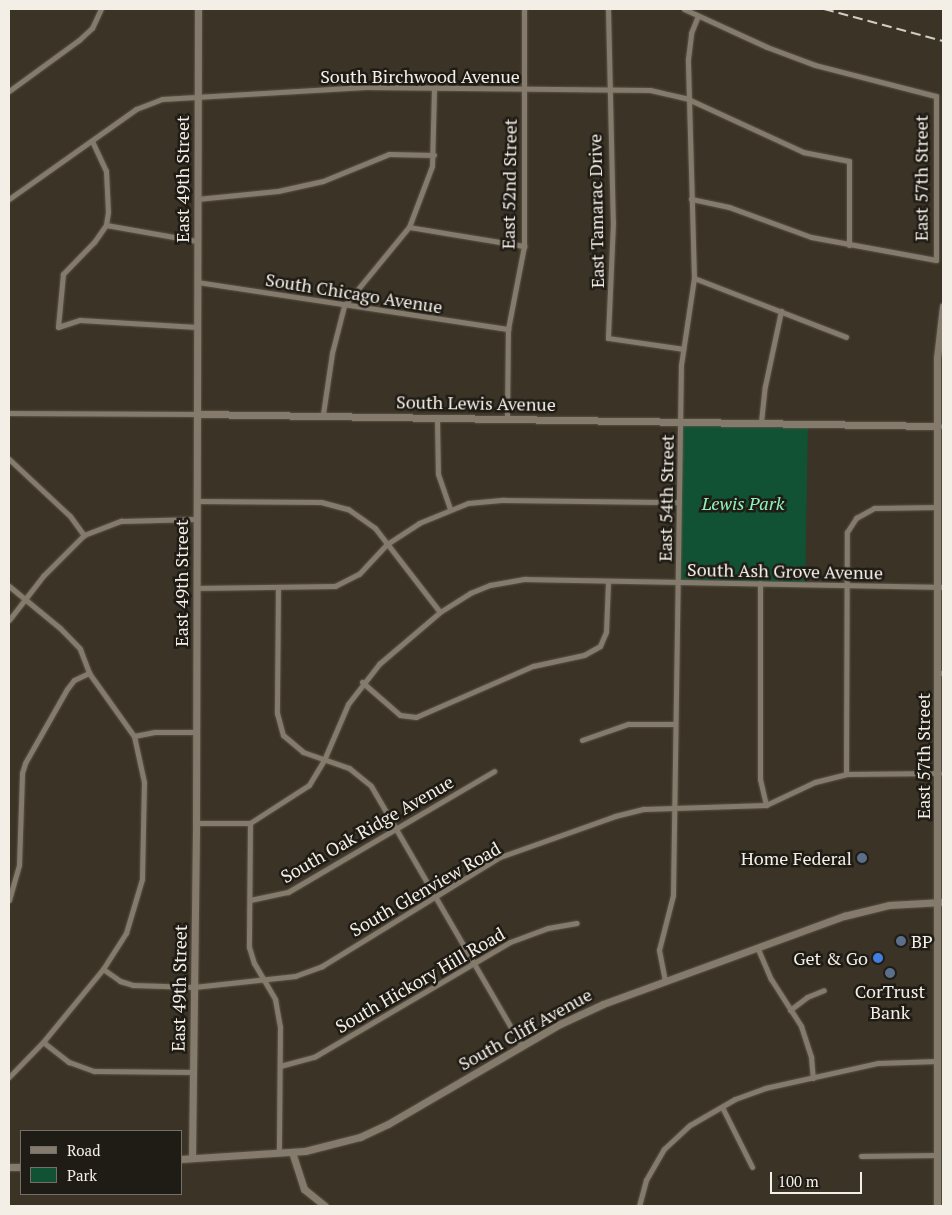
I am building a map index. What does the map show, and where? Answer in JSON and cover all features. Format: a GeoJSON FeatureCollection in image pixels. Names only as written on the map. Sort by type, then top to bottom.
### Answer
{"type":"FeatureCollection","features":[{"type":"Feature","properties":{"kind":"street"},"geometry":{"type":"LineString","coordinates":[[9,91],[79,40],[92,28],[101,9]]}},
{"type":"Feature","properties":{"kind":"street","name":"East 49th Street"},"geometry":{"type":"LineString","coordinates":[[192,1158],[196,822],[198,9]]}},
{"type":"Feature","properties":{"kind":"street","name":"East 52nd Street"},"geometry":{"type":"LineString","coordinates":[[507,419],[508,329],[524,246],[524,9]]}},
{"type":"Feature","properties":{"kind":"street","name":"East Tamarac Drive"},"geometry":{"type":"LineString","coordinates":[[608,9],[612,267],[608,338],[682,349]]}},
{"type":"Feature","properties":{"kind":"street"},"geometry":{"type":"LineString","coordinates":[[684,9],[698,16]]}},
{"type":"Feature","properties":{"kind":"street","name":"East 57th Street"},"geometry":{"type":"LineString","coordinates":[[698,16],[815,65],[936,96],[936,260],[849,245]]}},
{"type":"Feature","properties":{"kind":"street","name":"East 54th Street"},"geometry":{"type":"LineString","coordinates":[[665,980],[659,950],[673,895],[682,349],[694,278],[688,99],[689,49],[698,16]]}},
{"type":"Feature","properties":{"kind":"street","name":"South Birchwood Avenue"},"geometry":{"type":"LineString","coordinates":[[9,200],[146,102],[319,89],[661,91],[688,99],[783,144],[849,161],[849,245]]}},
{"type":"Feature","properties":{"kind":"street"},"geometry":{"type":"LineString","coordinates":[[323,414],[332,353],[344,306],[408,227],[434,155],[434,89]]}},
{"type":"Feature","properties":{"kind":"street"},"geometry":{"type":"LineString","coordinates":[[92,140],[106,171],[108,198],[106,224],[94,242],[63,274],[58,327],[80,320],[196,327]]}},
{"type":"Feature","properties":{"kind":"street"},"geometry":{"type":"LineString","coordinates":[[197,199],[304,186],[389,154],[434,155]]}},
{"type":"Feature","properties":{"kind":"street"},"geometry":{"type":"LineString","coordinates":[[692,199],[729,207],[784,229],[849,245]]}},
{"type":"Feature","properties":{"kind":"street"},"geometry":{"type":"LineString","coordinates":[[106,224],[197,241]]}},
{"type":"Feature","properties":{"kind":"street"},"geometry":{"type":"LineString","coordinates":[[408,227],[524,246]]}},
{"type":"Feature","properties":{"kind":"street"},"geometry":{"type":"LineString","coordinates":[[694,278],[846,337]]}},
{"type":"Feature","properties":{"kind":"street","name":"South Chicago Avenue"},"geometry":{"type":"LineString","coordinates":[[197,282],[344,306],[508,329]]}},
{"type":"Feature","properties":{"kind":"street","name":"East 57th Street"},"geometry":{"type":"LineString","coordinates":[[938,1206],[937,1156],[940,1097],[937,1061],[941,902],[938,773],[941,587],[938,507],[940,426],[937,352],[943,306]]}},
{"type":"Feature","properties":{"kind":"street"},"geometry":{"type":"LineString","coordinates":[[761,422],[764,386],[781,311]]}},
{"type":"Feature","properties":{"kind":"street","name":"South Lewis Avenue"},"geometry":{"type":"LineString","coordinates":[[9,413],[323,414],[437,419],[761,422],[940,426]]}},
{"type":"Feature","properties":{"kind":"street"},"geometry":{"type":"LineString","coordinates":[[437,419],[438,474],[450,508]]}},
{"type":"Feature","properties":{"kind":"street"},"geometry":{"type":"LineString","coordinates":[[9,459],[70,516],[84,535]]}},
{"type":"Feature","properties":{"kind":"street"},"geometry":{"type":"LineString","coordinates":[[197,500],[330,503],[359,515],[387,544],[440,612]]}},
{"type":"Feature","properties":{"kind":"street"},"geometry":{"type":"LineString","coordinates":[[196,588],[327,587],[344,583],[363,571],[387,544],[450,508],[487,501],[679,502]]}},
{"type":"Feature","properties":{"kind":"street"},"geometry":{"type":"LineString","coordinates":[[846,774],[845,542],[856,518],[874,508],[938,507]]}},
{"type":"Feature","properties":{"kind":"street"},"geometry":{"type":"LineString","coordinates":[[9,620],[24,599],[84,535],[121,520],[196,519]]}},
{"type":"Feature","properties":{"kind":"street","name":"South Ash Grove Avenue"},"geometry":{"type":"LineString","coordinates":[[250,823],[309,785],[324,760],[339,722],[362,682],[385,658],[440,612],[470,593],[503,581],[525,579],[941,587]]}},
{"type":"Feature","properties":{"kind":"street"},"geometry":{"type":"LineString","coordinates":[[362,682],[400,715],[416,717],[533,666],[584,655],[600,646],[606,632],[608,582]]}},
{"type":"Feature","properties":{"kind":"street"},"geometry":{"type":"LineString","coordinates":[[760,583],[760,780],[766,805]]}},
{"type":"Feature","properties":{"kind":"street"},"geometry":{"type":"LineString","coordinates":[[9,586],[73,640],[89,672],[134,736],[144,782],[142,879],[126,932],[103,969],[43,1042],[9,1077]]}},
{"type":"Feature","properties":{"kind":"street"},"geometry":{"type":"LineString","coordinates":[[278,588],[280,728],[293,746],[324,760],[350,768],[366,780],[522,1046]]}},
{"type":"Feature","properties":{"kind":"street"},"geometry":{"type":"LineString","coordinates":[[9,900],[19,866],[22,774],[25,763],[66,688],[74,680],[89,672]]}},
{"type":"Feature","properties":{"kind":"street"},"geometry":{"type":"LineString","coordinates":[[582,740],[628,724],[675,724]]}},
{"type":"Feature","properties":{"kind":"street"},"geometry":{"type":"LineString","coordinates":[[134,736],[155,732],[196,732]]}},
{"type":"Feature","properties":{"kind":"street","name":"South Oak Ridge Avenue"},"geometry":{"type":"LineString","coordinates":[[250,900],[288,892],[494,771]]}},
{"type":"Feature","properties":{"kind":"street","name":"South Glenview Road"},"geometry":{"type":"LineString","coordinates":[[103,969],[120,981],[134,985],[194,987],[265,981],[314,970],[500,857],[615,816],[644,809],[766,805],[815,782],[846,774],[938,773]]}},
{"type":"Feature","properties":{"kind":"street"},"geometry":{"type":"LineString","coordinates":[[196,822],[250,823],[249,947],[254,963],[265,981],[278,1011],[280,1066],[279,1153]]}},
{"type":"Feature","properties":{"kind":"street","name":"South Cliff Avenue"},"geometry":{"type":"LineString","coordinates":[[182,1159],[292,1152],[327,1147],[374,1132],[522,1046],[603,1004],[665,980],[866,910],[899,903],[941,902]]}},
{"type":"Feature","properties":{"kind":"street","name":"South Hickory Hill Road"},"geometry":{"type":"LineString","coordinates":[[280,1066],[314,1058],[510,942],[548,928],[577,923]]}},
{"type":"Feature","properties":{"kind":"street"},"geometry":{"type":"LineString","coordinates":[[758,949],[771,979],[808,1044],[813,1078]]}},
{"type":"Feature","properties":{"kind":"street"},"geometry":{"type":"LineString","coordinates":[[790,1010],[807,997],[824,990]]}},
{"type":"Feature","properties":{"kind":"street"},"geometry":{"type":"LineString","coordinates":[[43,1042],[69,1062],[94,1071],[193,1072]]}},
{"type":"Feature","properties":{"kind":"street"},"geometry":{"type":"LineString","coordinates":[[640,1206],[646,1180],[664,1149],[690,1125],[722,1107],[765,1088],[885,1062],[937,1061]]}},
{"type":"Feature","properties":{"kind":"street"},"geometry":{"type":"LineString","coordinates":[[722,1107],[752,1168]]}},
{"type":"Feature","properties":{"kind":"street"},"geometry":{"type":"LineString","coordinates":[[292,1152],[304,1189],[325,1206]]}},
{"type":"Feature","properties":{"kind":"street"},"geometry":{"type":"LineString","coordinates":[[861,1156],[937,1156]]}},
{"type":"Feature","properties":{"kind":"green space","name":"Lewis Park"},"geometry":{"type":"Polygon","coordinates":[[[681,421],[808,423],[805,585],[678,583],[681,421]]]}},
{"type":"Feature","properties":{"kind":"railway"},"geometry":{"type":"LineString","coordinates":[[824,9],[943,41]]}},
{"type":"Feature","properties":{"kind":"place","name":"Home Federal"},"geometry":{"type":"Point","coordinates":[862,858]}},
{"type":"Feature","properties":{"kind":"place","name":"BP"},"geometry":{"type":"Point","coordinates":[901,941]}},
{"type":"Feature","properties":{"kind":"place","name":"Get & Go"},"geometry":{"type":"Point","coordinates":[878,958]}},
{"type":"Feature","properties":{"kind":"place","name":"CorTrust Bank"},"geometry":{"type":"Point","coordinates":[890,973]}}]}
